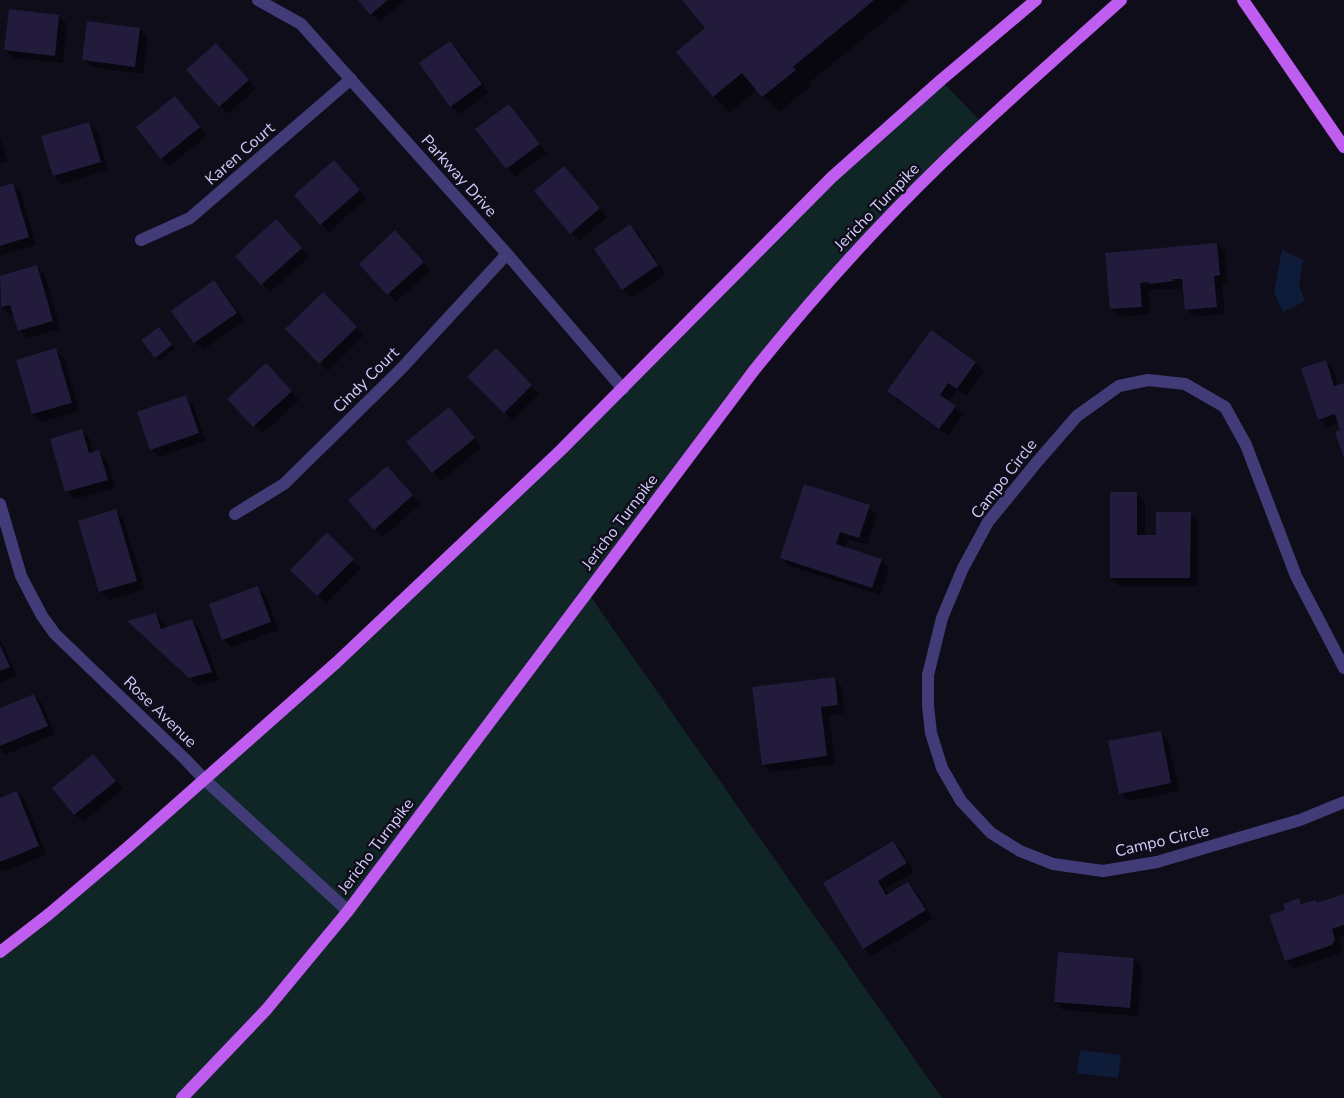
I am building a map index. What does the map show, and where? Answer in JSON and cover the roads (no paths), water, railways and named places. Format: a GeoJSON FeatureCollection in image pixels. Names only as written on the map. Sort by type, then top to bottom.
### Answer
{"type":"FeatureCollection","features":[{"type":"Feature","properties":{"kind":"main road"},"geometry":{"type":"LineString","coordinates":[[0,952],[49,914],[351,649],[623,389],[832,177],[941,80],[1036,0]]}},
{"type":"Feature","properties":{"kind":"main road","name":"Jericho Turnpike"},"geometry":{"type":"LineString","coordinates":[[182,1098],[266,1010],[348,911],[752,373],[805,308],[863,243],[943,162],[1121,0]]}},
{"type":"Feature","properties":{"kind":"main road"},"geometry":{"type":"LineString","coordinates":[[1243,0],[1344,147]]}},
{"type":"Feature","properties":{"kind":"street","name":"Parkway Drive"},"geometry":{"type":"LineString","coordinates":[[258,0],[301,24],[507,254],[623,389]]}},
{"type":"Feature","properties":{"kind":"street","name":"Karen Court"},"geometry":{"type":"LineString","coordinates":[[141,240],[190,218],[351,78]]}},
{"type":"Feature","properties":{"kind":"street","name":"Cindy Court"},"geometry":{"type":"LineString","coordinates":[[235,514],[284,484],[401,369],[507,254]]}},
{"type":"Feature","properties":{"kind":"street","name":"Campo Circle"},"geometry":{"type":"LineString","coordinates":[[1344,668],[1296,576],[1246,445],[1224,407],[1185,384],[1148,380],[1118,386],[1077,416],[988,522],[963,568],[942,618],[928,675],[928,706],[931,733],[942,768],[961,801],[991,832],[1020,852],[1053,864],[1103,871],[1157,862],[1300,820],[1344,802]]}},
{"type":"Feature","properties":{"kind":"street","name":"Rose Avenue"},"geometry":{"type":"LineString","coordinates":[[0,504],[21,576],[42,616],[55,634],[204,779],[348,911]]}},
{"type":"Feature","properties":{"kind":"water"},"geometry":{"type":"Polygon","coordinates":[[[1282,250],[1303,260],[1299,286],[1305,301],[1283,312],[1274,292],[1282,250]]]}},
{"type":"Feature","properties":{"kind":"water"},"geometry":{"type":"Polygon","coordinates":[[[1080,1050],[1121,1055],[1118,1078],[1077,1073],[1080,1050]]]}}]}
